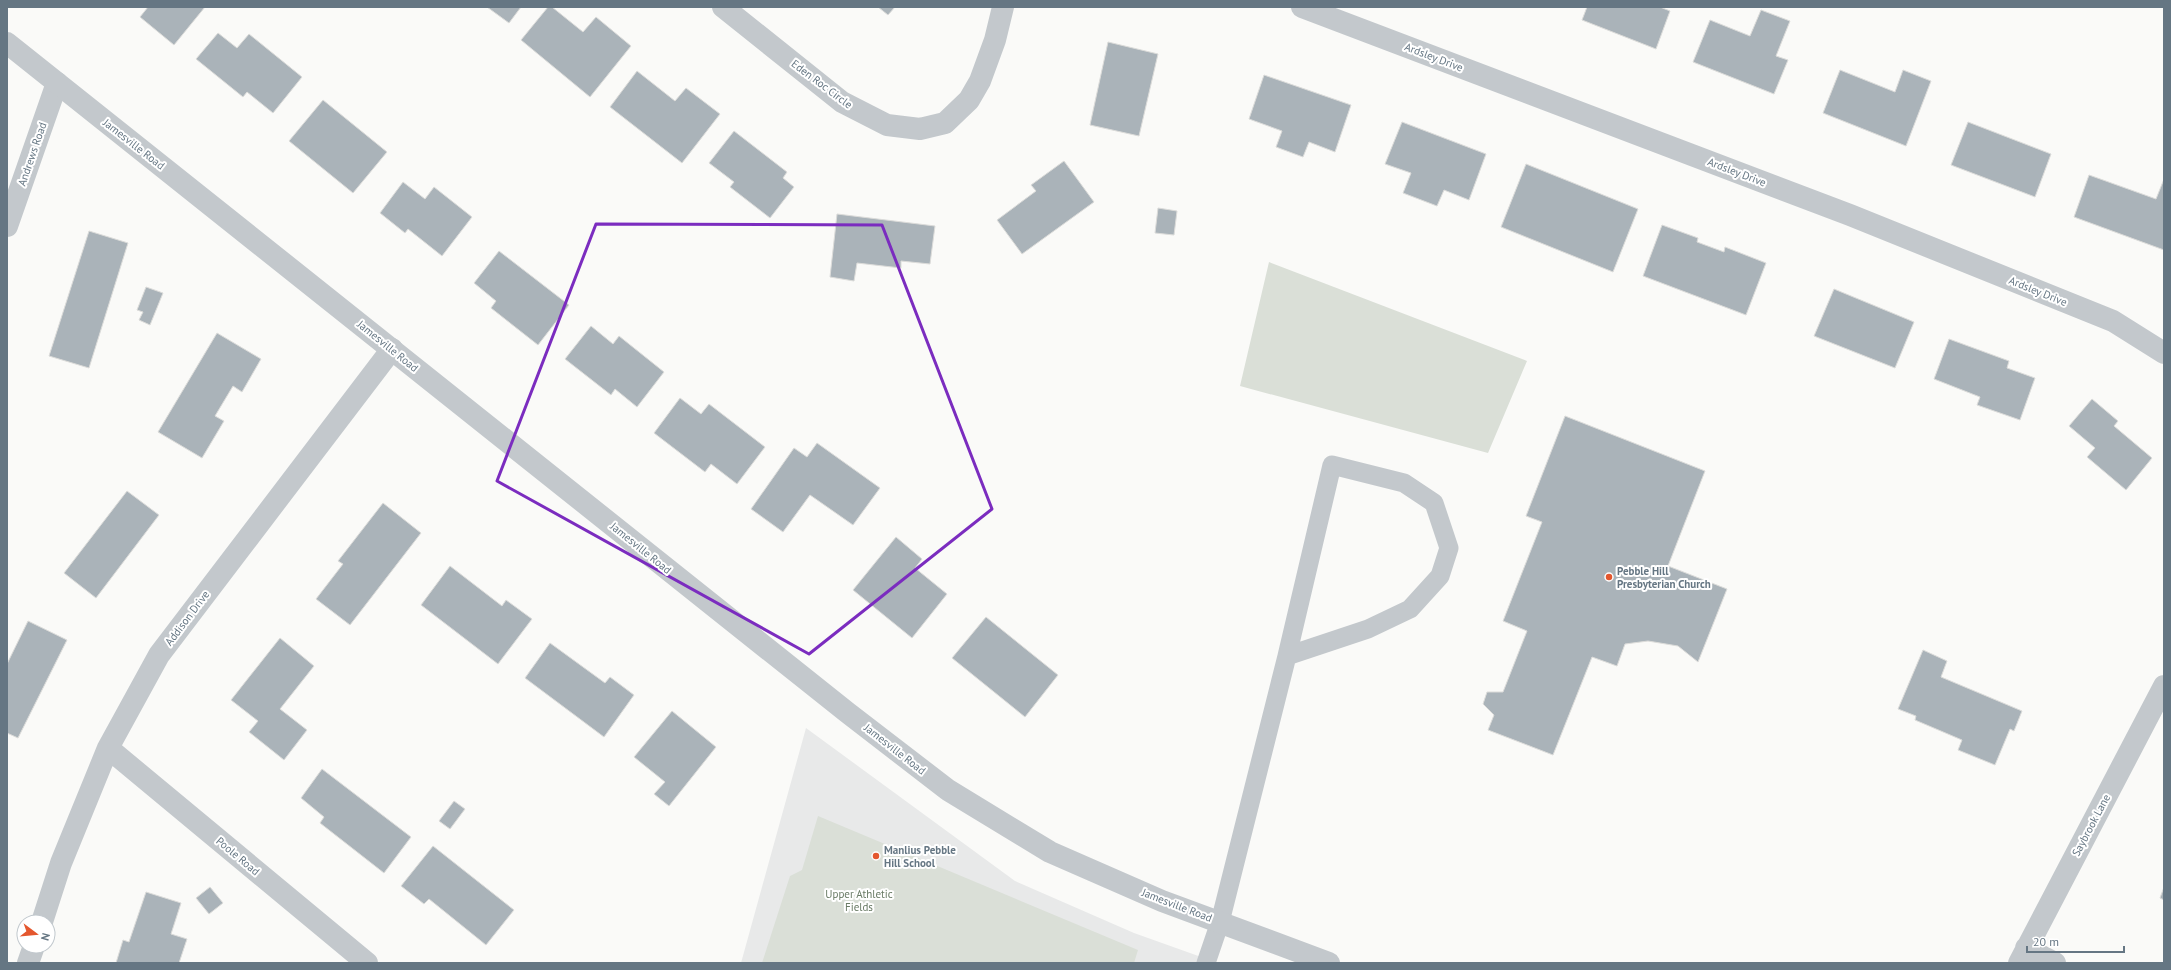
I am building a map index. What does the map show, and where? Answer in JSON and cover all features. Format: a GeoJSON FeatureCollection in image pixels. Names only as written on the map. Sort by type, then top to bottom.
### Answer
{"type":"FeatureCollection","features":[{"type":"Feature","properties":{"kind":"street","name":"Eden Roc Circle"},"geometry":{"type":"LineString","coordinates":[[723,7],[842,102],[887,125],[920,129],[944,123],[969,100],[983,74],[995,40],[1003,7]]}},
{"type":"Feature","properties":{"kind":"street","name":"Ardsley Drive"},"geometry":{"type":"LineString","coordinates":[[1302,7],[1865,221],[2113,321],[2164,353]]}},
{"type":"Feature","properties":{"kind":"street","name":"Jamesville Road"},"geometry":{"type":"LineString","coordinates":[[7,43],[848,713],[948,790],[1050,852],[1162,901],[1329,963]]}},
{"type":"Feature","properties":{"kind":"street","name":"Andrews Road"},"geometry":{"type":"LineString","coordinates":[[7,226],[57,83]]}},
{"type":"Feature","properties":{"kind":"street","name":"Addison Drive"},"geometry":{"type":"LineString","coordinates":[[45,914],[62,863],[108,748],[159,655],[392,349]]}},
{"type":"Feature","properties":{"kind":"street","name":"Saybrook Lane"},"geometry":{"type":"LineString","coordinates":[[2023,956],[2164,686]]}},
{"type":"Feature","properties":{"kind":"street","name":"Poole Road"},"geometry":{"type":"LineString","coordinates":[[108,748],[367,963]]}},
{"type":"Feature","properties":{"kind":"street"},"geometry":{"type":"LineString","coordinates":[[2023,956],[2055,963]]}},
{"type":"Feature","properties":{"kind":"lane"},"geometry":{"type":"LineString","coordinates":[[1206,963],[1220,922],[1287,656],[1332,465],[1404,482],[1434,503],[1448,548],[1440,576],[1410,609],[1368,629],[1287,656]]}},
{"type":"Feature","properties":{"kind":"highlighted area"},"geometry":{"type":"Polygon","coordinates":[[[596,224],[882,225],[992,509],[809,654],[497,481],[596,224]]]}},
{"type":"Feature","properties":{"kind":"shaded area","name":"Manlius Pebble Hill School"},"geometry":{"type":"Polygon","coordinates":[[[806,728],[1015,881],[1134,933],[1218,963],[741,963],[806,728]]]}},
{"type":"Feature","properties":{"kind":"green space"},"geometry":{"type":"Polygon","coordinates":[[[1269,262],[1527,361],[1488,453],[1240,386],[1269,262]]]}},
{"type":"Feature","properties":{"kind":"green space","name":"Upper Athletic Fields"},"geometry":{"type":"Polygon","coordinates":[[[818,816],[1138,950],[1134,963],[762,963],[790,876],[802,870],[818,816]]]}},
{"type":"Feature","properties":{"kind":"building"},"geometry":{"type":"Polygon","coordinates":[[[148,7],[205,7],[174,45],[140,17],[148,7]]]}},
{"type":"Feature","properties":{"kind":"building"},"geometry":{"type":"Polygon","coordinates":[[[487,7],[521,7],[509,23],[487,7]]]}},
{"type":"Feature","properties":{"kind":"building"},"geometry":{"type":"Polygon","coordinates":[[[548,7],[552,7],[583,32],[596,17],[631,46],[590,97],[521,40],[548,7]]]}},
{"type":"Feature","properties":{"kind":"building"},"geometry":{"type":"Polygon","coordinates":[[[878,7],[895,7],[888,15],[878,7]]]}},
{"type":"Feature","properties":{"kind":"building"},"geometry":{"type":"Polygon","coordinates":[[[1587,7],[1660,7],[1670,11],[1656,49],[1582,20],[1587,7]]]}},
{"type":"Feature","properties":{"kind":"building"},"geometry":{"type":"Polygon","coordinates":[[[1761,10],[1790,21],[1776,56],[1788,60],[1774,94],[1693,62],[1710,20],[1750,36],[1761,10]]]}},
{"type":"Feature","properties":{"kind":"building"},"geometry":{"type":"Polygon","coordinates":[[[218,33],[237,48],[249,34],[302,77],[273,113],[247,92],[243,97],[196,59],[218,33]]]}},
{"type":"Feature","properties":{"kind":"building"},"geometry":{"type":"Polygon","coordinates":[[[1108,42],[1158,54],[1139,136],[1090,125],[1108,42]]]}},
{"type":"Feature","properties":{"kind":"building"},"geometry":{"type":"Polygon","coordinates":[[[1840,70],[1895,92],[1903,70],[1931,81],[1906,146],[1823,113],[1840,70]]]}},
{"type":"Feature","properties":{"kind":"building"},"geometry":{"type":"Polygon","coordinates":[[[637,71],[675,101],[686,88],[720,114],[682,163],[610,107],[637,71]]]}},
{"type":"Feature","properties":{"kind":"building"},"geometry":{"type":"Polygon","coordinates":[[[1264,75],[1351,105],[1335,152],[1309,142],[1303,157],[1276,147],[1282,131],[1249,119],[1264,75]]]}},
{"type":"Feature","properties":{"kind":"building"},"geometry":{"type":"Polygon","coordinates":[[[323,100],[387,152],[353,193],[289,141],[323,100]]]}},
{"type":"Feature","properties":{"kind":"building"},"geometry":{"type":"Polygon","coordinates":[[[1402,122],[1486,154],[1469,200],[1444,190],[1437,206],[1403,193],[1411,173],[1385,164],[1402,122]]]}},
{"type":"Feature","properties":{"kind":"building"},"geometry":{"type":"Polygon","coordinates":[[[1968,122],[2051,154],[2035,197],[1951,165],[1968,122]]]}},
{"type":"Feature","properties":{"kind":"building"},"geometry":{"type":"Polygon","coordinates":[[[734,131],[787,172],[783,178],[794,187],[770,218],[730,187],[734,182],[709,163],[734,131]]]}},
{"type":"Feature","properties":{"kind":"building"},"geometry":{"type":"Polygon","coordinates":[[[1064,161],[1094,202],[1022,254],[997,220],[1036,191],[1031,185],[1064,161]]]}},
{"type":"Feature","properties":{"kind":"building"},"geometry":{"type":"Polygon","coordinates":[[[1526,164],[1638,209],[1613,272],[1501,227],[1526,164]]]}},
{"type":"Feature","properties":{"kind":"building"},"geometry":{"type":"Polygon","coordinates":[[[2089,175],[2156,199],[2164,179],[2164,250],[2074,217],[2089,175]]]}},
{"type":"Feature","properties":{"kind":"building"},"geometry":{"type":"Polygon","coordinates":[[[403,182],[425,199],[434,187],[472,217],[442,256],[408,229],[405,233],[380,213],[403,182]]]}},
{"type":"Feature","properties":{"kind":"building"},"geometry":{"type":"Polygon","coordinates":[[[1158,208],[1177,211],[1174,235],[1155,233],[1158,208]]]}},
{"type":"Feature","properties":{"kind":"building"},"geometry":{"type":"Polygon","coordinates":[[[837,214],[935,226],[930,264],[901,261],[901,268],[857,263],[854,281],[830,277],[837,214]]]}},
{"type":"Feature","properties":{"kind":"building"},"geometry":{"type":"Polygon","coordinates":[[[1662,225],[1698,238],[1697,242],[1724,252],[1725,247],[1766,263],[1746,315],[1643,276],[1662,225]]]}},
{"type":"Feature","properties":{"kind":"building"},"geometry":{"type":"Polygon","coordinates":[[[89,231],[128,243],[89,368],[49,356],[89,231]]]}},
{"type":"Feature","properties":{"kind":"building"},"geometry":{"type":"Polygon","coordinates":[[[499,251],[569,305],[538,345],[491,308],[496,301],[474,283],[499,251]]]}},
{"type":"Feature","properties":{"kind":"building"},"geometry":{"type":"Polygon","coordinates":[[[146,287],[163,293],[150,325],[139,320],[143,312],[137,310],[146,287]]]}},
{"type":"Feature","properties":{"kind":"building"},"geometry":{"type":"Polygon","coordinates":[[[1834,289],[1914,322],[1895,368],[1814,336],[1834,289]]]}},
{"type":"Feature","properties":{"kind":"building"},"geometry":{"type":"Polygon","coordinates":[[[591,326],[613,344],[619,336],[664,372],[637,407],[615,389],[611,395],[565,359],[591,326]]]}},
{"type":"Feature","properties":{"kind":"building"},"geometry":{"type":"Polygon","coordinates":[[[217,333],[261,359],[242,392],[233,386],[215,416],[224,421],[202,458],[158,432],[217,333]]]}},
{"type":"Feature","properties":{"kind":"building"},"geometry":{"type":"Polygon","coordinates":[[[1949,339],[2009,361],[2007,368],[2035,378],[2020,420],[1977,405],[1980,397],[1934,379],[1949,339]]]}},
{"type":"Feature","properties":{"kind":"building"},"geometry":{"type":"Polygon","coordinates":[[[680,398],[701,414],[709,404],[765,447],[737,484],[711,464],[705,472],[654,433],[680,398]]]}},
{"type":"Feature","properties":{"kind":"building"},"geometry":{"type":"Polygon","coordinates":[[[2092,399],[2118,421],[2114,426],[2152,458],[2126,490],[2087,457],[2095,448],[2069,426],[2092,399]]]}},
{"type":"Feature","properties":{"kind":"building","name":"Pebble Hill Presbyterian Church"},"geometry":{"type":"Polygon","coordinates":[[[1565,416],[1705,471],[1668,566],[1727,589],[1698,662],[1678,646],[1648,641],[1625,644],[1617,666],[1592,657],[1553,755],[1488,730],[1494,715],[1483,704],[1487,692],[1503,692],[1527,631],[1503,621],[1542,522],[1526,516],[1565,416]]]}},
{"type":"Feature","properties":{"kind":"building"},"geometry":{"type":"Polygon","coordinates":[[[817,443],[880,488],[853,525],[810,495],[783,532],[751,509],[794,448],[807,457],[817,443]]]}},
{"type":"Feature","properties":{"kind":"building"},"geometry":{"type":"Polygon","coordinates":[[[127,491],[159,515],[96,598],[64,573],[127,491]]]}},
{"type":"Feature","properties":{"kind":"building"},"geometry":{"type":"Polygon","coordinates":[[[383,503],[421,533],[350,625],[316,599],[343,564],[338,561],[383,503]]]}},
{"type":"Feature","properties":{"kind":"building"},"geometry":{"type":"Polygon","coordinates":[[[896,537],[922,559],[915,568],[947,594],[912,638],[853,590],[896,537]]]}},
{"type":"Feature","properties":{"kind":"building"},"geometry":{"type":"Polygon","coordinates":[[[450,566],[502,606],[506,600],[532,619],[498,664],[421,605],[450,566]]]}},
{"type":"Feature","properties":{"kind":"building"},"geometry":{"type":"Polygon","coordinates":[[[986,617],[1058,675],[1025,717],[952,658],[986,617]]]}},
{"type":"Feature","properties":{"kind":"building"},"geometry":{"type":"Polygon","coordinates":[[[28,621],[67,640],[18,738],[7,733],[7,664],[28,621]]]}},
{"type":"Feature","properties":{"kind":"building"},"geometry":{"type":"Polygon","coordinates":[[[280,638],[314,666],[280,709],[307,730],[284,760],[249,732],[258,721],[231,700],[280,638]]]}},
{"type":"Feature","properties":{"kind":"building"},"geometry":{"type":"Polygon","coordinates":[[[550,643],[605,683],[610,677],[634,695],[604,737],[525,678],[550,643]]]}},
{"type":"Feature","properties":{"kind":"building"},"geometry":{"type":"Polygon","coordinates":[[[1923,650],[1947,661],[1941,677],[2022,711],[2014,731],[2010,729],[1995,765],[1958,750],[1962,740],[1915,720],[1916,716],[1898,709],[1923,650]]]}},
{"type":"Feature","properties":{"kind":"building"},"geometry":{"type":"Polygon","coordinates":[[[672,711],[716,747],[669,806],[654,794],[665,782],[634,757],[672,711]]]}},
{"type":"Feature","properties":{"kind":"building"},"geometry":{"type":"Polygon","coordinates":[[[322,769],[411,837],[384,873],[320,823],[324,817],[301,798],[322,769]]]}},
{"type":"Feature","properties":{"kind":"building"},"geometry":{"type":"Polygon","coordinates":[[[454,801],[465,809],[450,829],[439,821],[454,801]]]}},
{"type":"Feature","properties":{"kind":"building"},"geometry":{"type":"Polygon","coordinates":[[[433,846],[514,910],[486,945],[429,899],[424,904],[401,886],[433,846]]]}},
{"type":"Feature","properties":{"kind":"building"},"geometry":{"type":"Polygon","coordinates":[[[210,887],[223,903],[209,914],[196,898],[210,887]]]}},
{"type":"Feature","properties":{"kind":"building"},"geometry":{"type":"Polygon","coordinates":[[[2164,887],[2164,900],[2160,898],[2164,887]]]}},
{"type":"Feature","properties":{"kind":"building"},"geometry":{"type":"Polygon","coordinates":[[[146,892],[181,903],[171,934],[187,939],[179,963],[116,963],[123,940],[129,942],[146,892]]]}},
{"type":"Feature","properties":{"kind":"place","name":"Pebble Hill Presbyterian Church"},"geometry":{"type":"Point","coordinates":[1609,577]}},
{"type":"Feature","properties":{"kind":"place","name":"Manlius Pebble Hill School"},"geometry":{"type":"Point","coordinates":[876,856]}}]}
